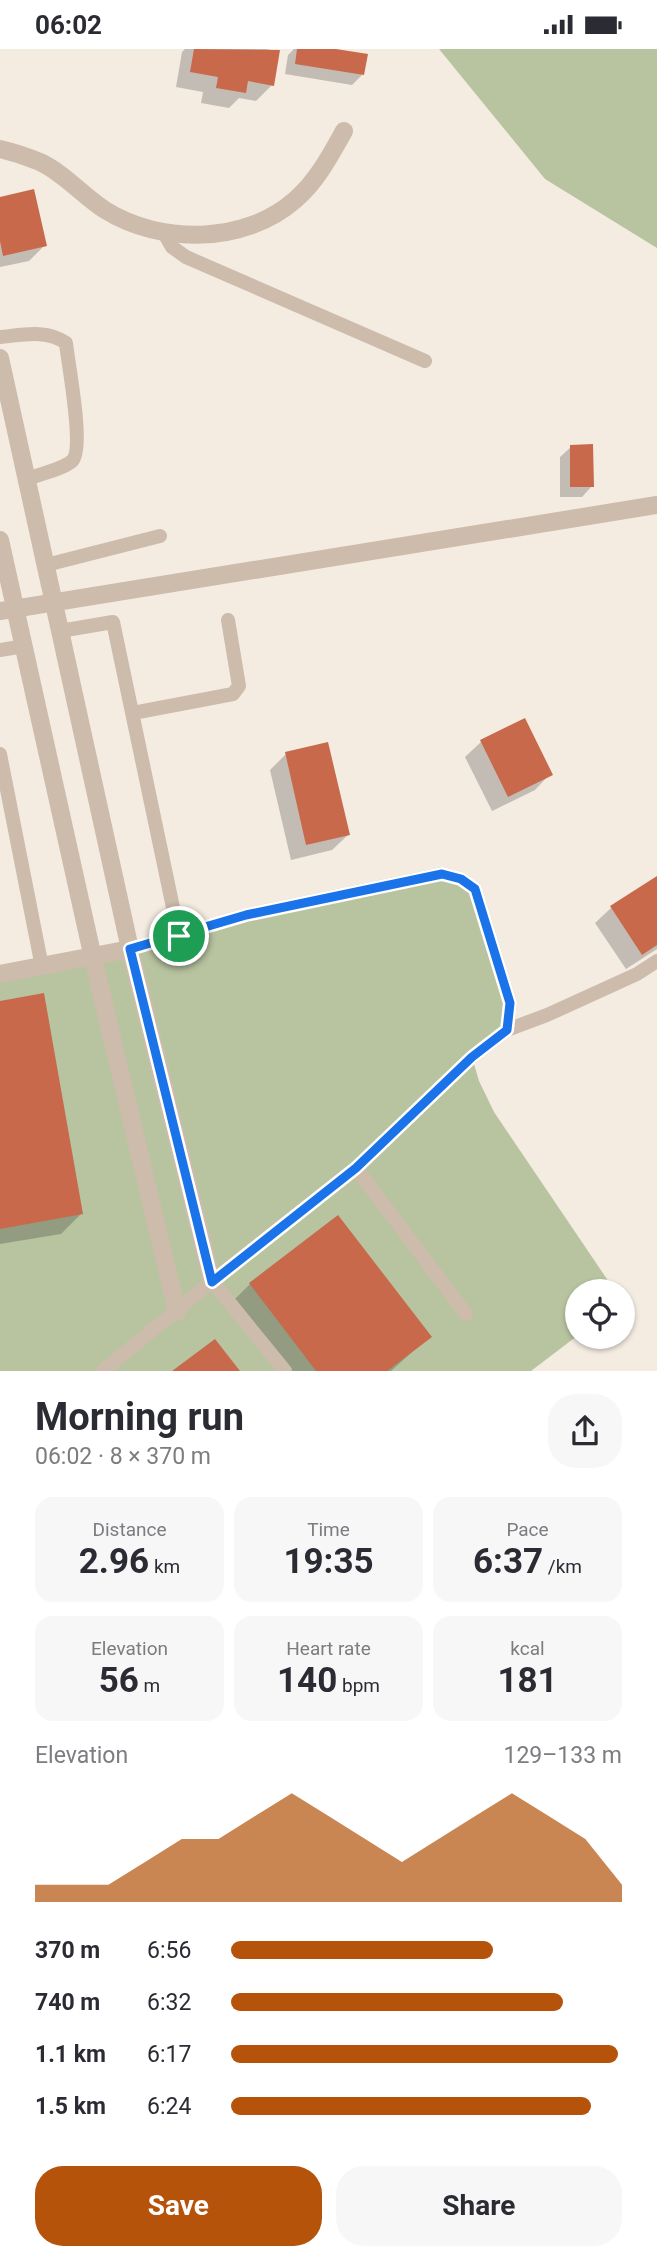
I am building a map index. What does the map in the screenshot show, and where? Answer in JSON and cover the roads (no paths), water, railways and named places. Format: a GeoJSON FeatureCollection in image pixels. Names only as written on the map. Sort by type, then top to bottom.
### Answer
{"type":"FeatureCollection","features":[{"type":"Feature","properties":{"kind":"street"},"geometry":{"type":"LineString","coordinates":[[0,149],[42,163],[106,211],[164,233],[205,235],[233,231],[264,221],[295,200],[324,168],[344,131]]}},
{"type":"Feature","properties":{"kind":"street"},"geometry":{"type":"LineString","coordinates":[[0,358],[130,949],[212,1282]]}},
{"type":"Feature","properties":{"kind":"street"},"geometry":{"type":"LineString","coordinates":[[8,610],[657,505]]}},
{"type":"Feature","properties":{"kind":"street"},"geometry":{"type":"LineString","coordinates":[[0,540],[8,610],[24,646],[93,958],[177,1312]]}},
{"type":"Feature","properties":{"kind":"street"},"geometry":{"type":"LineString","coordinates":[[0,974],[130,949]]}},
{"type":"Feature","properties":{"kind":"lane"},"geometry":{"type":"LineString","coordinates":[[164,233],[172,247],[186,257],[425,361]]}},
{"type":"Feature","properties":{"kind":"lane"},"geometry":{"type":"LineString","coordinates":[[0,337],[46,334],[66,343],[78,437],[77,454],[71,463],[27,479]]}},
{"type":"Feature","properties":{"kind":"lane"},"geometry":{"type":"LineString","coordinates":[[46,565],[160,536]]}},
{"type":"Feature","properties":{"kind":"lane"},"geometry":{"type":"LineString","coordinates":[[133,713],[233,694],[239,686],[228,620]]}},
{"type":"Feature","properties":{"kind":"lane"},"geometry":{"type":"LineString","coordinates":[[60,631],[113,622],[179,936]]}},
{"type":"Feature","properties":{"kind":"lane"},"geometry":{"type":"LineString","coordinates":[[0,650],[24,646]]}},
{"type":"Feature","properties":{"kind":"lane"},"geometry":{"type":"LineString","coordinates":[[0,754],[42,967]]}},
{"type":"Feature","properties":{"kind":"lane"},"geometry":{"type":"LineString","coordinates":[[130,949],[246,915],[442,874],[461,879],[475,889],[510,1003],[507,1030]]}},
{"type":"Feature","properties":{"kind":"lane"},"geometry":{"type":"LineString","coordinates":[[103,1371],[356,1168],[472,1057],[507,1030],[626,979],[657,961]]}},
{"type":"Feature","properties":{"kind":"lane"},"geometry":{"type":"LineString","coordinates":[[356,1168],[466,1314]]}},
{"type":"Feature","properties":{"kind":"lane"},"geometry":{"type":"LineString","coordinates":[[212,1282],[285,1371]]}}]}
